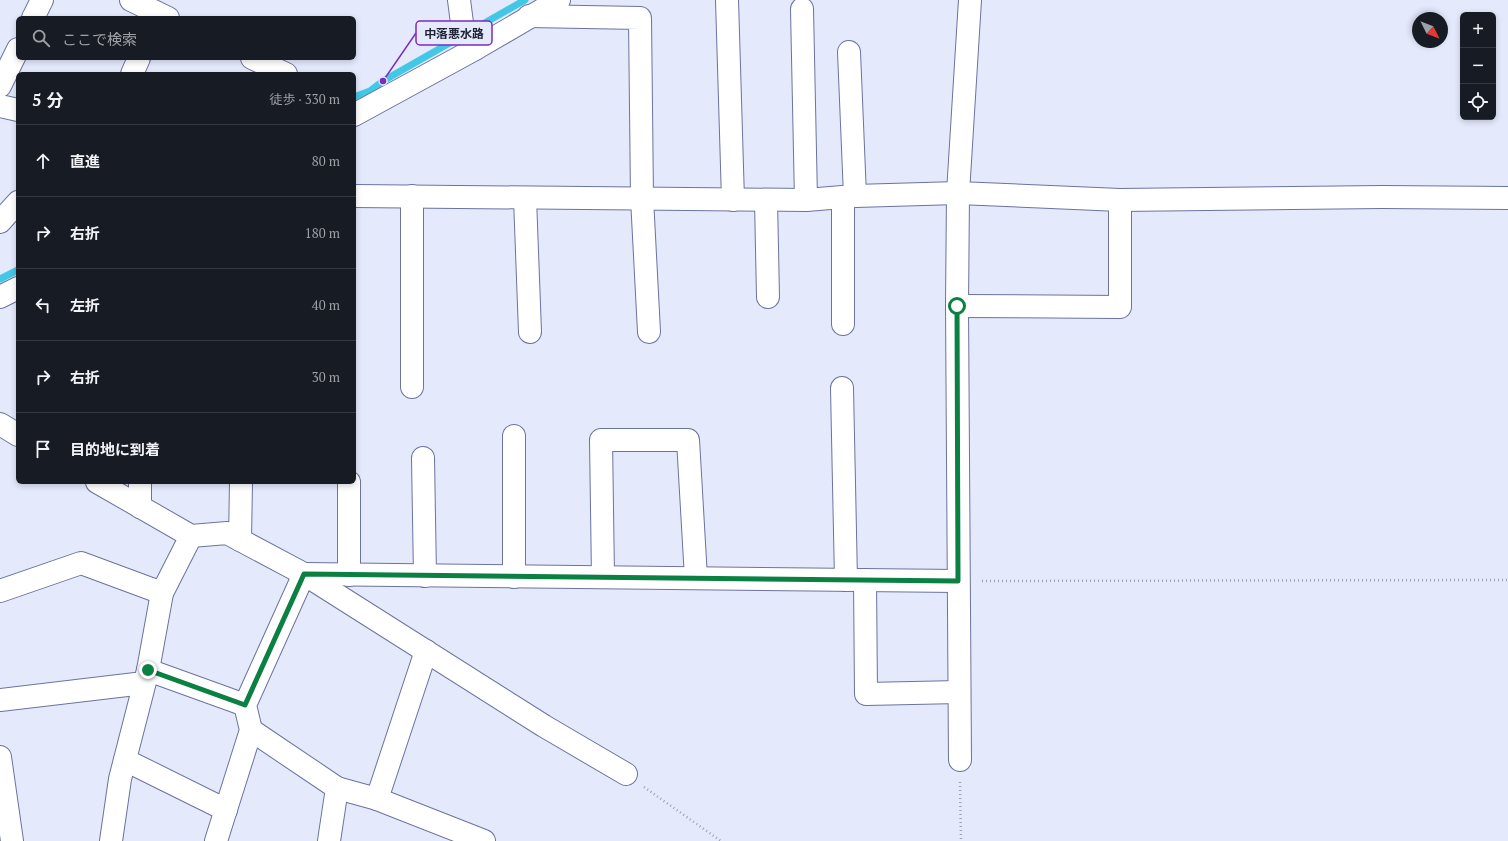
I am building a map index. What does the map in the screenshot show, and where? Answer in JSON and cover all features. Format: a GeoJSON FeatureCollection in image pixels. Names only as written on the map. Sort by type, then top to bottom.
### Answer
{"type":"FeatureCollection","features":[{"type":"Feature","properties":{"kind":"street"},"geometry":{"type":"LineString","coordinates":[[34,16],[42,0]]}},
{"type":"Feature","properties":{"kind":"street"},"geometry":{"type":"LineString","coordinates":[[132,0],[159,16]]}},
{"type":"Feature","properties":{"kind":"street"},"geometry":{"type":"LineString","coordinates":[[459,0],[462,23],[474,46]]}},
{"type":"Feature","properties":{"kind":"street"},"geometry":{"type":"LineString","coordinates":[[356,114],[474,46],[559,0]]}},
{"type":"Feature","properties":{"kind":"street"},"geometry":{"type":"LineString","coordinates":[[727,0],[733,200]]}},
{"type":"Feature","properties":{"kind":"street"},"geometry":{"type":"LineString","coordinates":[[960,760],[957,306],[958,193],[970,0]]}},
{"type":"Feature","properties":{"kind":"street"},"geometry":{"type":"LineString","coordinates":[[802,9],[806,200]]}},
{"type":"Feature","properties":{"kind":"street"},"geometry":{"type":"LineString","coordinates":[[530,16],[640,18],[642,198],[649,332]]}},
{"type":"Feature","properties":{"kind":"street"},"geometry":{"type":"LineString","coordinates":[[843,324],[849,197],[849,52]]}},
{"type":"Feature","properties":{"kind":"street"},"geometry":{"type":"LineString","coordinates":[[0,86],[16,53]]}},
{"type":"Feature","properties":{"kind":"street"},"geometry":{"type":"LineString","coordinates":[[133,72],[138,60]]}},
{"type":"Feature","properties":{"kind":"street"},"geometry":{"type":"LineString","coordinates":[[256,60],[282,72]]}},
{"type":"Feature","properties":{"kind":"street"},"geometry":{"type":"LineString","coordinates":[[0,106],[16,110]]}},
{"type":"Feature","properties":{"kind":"street"},"geometry":{"type":"LineString","coordinates":[[356,196],[806,200],[958,193],[1120,200],[1382,197],[1508,198]]}},
{"type":"Feature","properties":{"kind":"street"},"geometry":{"type":"LineString","coordinates":[[412,196],[412,387]]}},
{"type":"Feature","properties":{"kind":"street"},"geometry":{"type":"LineString","coordinates":[[525,198],[530,332]]}},
{"type":"Feature","properties":{"kind":"street"},"geometry":{"type":"LineString","coordinates":[[766,200],[768,297]]}},
{"type":"Feature","properties":{"kind":"street"},"geometry":{"type":"LineString","coordinates":[[957,306],[1120,307],[1120,200]]}},
{"type":"Feature","properties":{"kind":"street"},"geometry":{"type":"LineString","coordinates":[[0,222],[16,204]]}},
{"type":"Feature","properties":{"kind":"street"},"geometry":{"type":"LineString","coordinates":[[0,298],[16,289]]}},
{"type":"Feature","properties":{"kind":"street"},"geometry":{"type":"LineString","coordinates":[[842,388],[855,580],[866,694],[959,692]]}},
{"type":"Feature","properties":{"kind":"street"},"geometry":{"type":"LineString","coordinates":[[0,424],[16,434]]}},
{"type":"Feature","properties":{"kind":"street"},"geometry":{"type":"LineString","coordinates":[[514,436],[514,577]]}},
{"type":"Feature","properties":{"kind":"street"},"geometry":{"type":"LineString","coordinates":[[603,577],[601,440],[688,440],[696,578]]}},
{"type":"Feature","properties":{"kind":"street"},"geometry":{"type":"LineString","coordinates":[[423,458],[425,576]]}},
{"type":"Feature","properties":{"kind":"street"},"geometry":{"type":"LineString","coordinates":[[100,484],[191,536],[227,533],[304,574],[544,726],[626,774]]}},
{"type":"Feature","properties":{"kind":"street"},"geometry":{"type":"LineString","coordinates":[[140,484],[140,507]]}},
{"type":"Feature","properties":{"kind":"street"},"geometry":{"type":"LineString","coordinates":[[240,540],[241,484]]}},
{"type":"Feature","properties":{"kind":"street"},"geometry":{"type":"LineString","coordinates":[[349,484],[349,575]]}},
{"type":"Feature","properties":{"kind":"street"},"geometry":{"type":"LineString","coordinates":[[111,841],[120,779],[146,677],[162,593],[191,536]]}},
{"type":"Feature","properties":{"kind":"street"},"geometry":{"type":"LineString","coordinates":[[0,591],[81,563],[162,593]]}},
{"type":"Feature","properties":{"kind":"street"},"geometry":{"type":"LineString","coordinates":[[304,574],[958,581]]}},
{"type":"Feature","properties":{"kind":"street"},"geometry":{"type":"LineString","coordinates":[[216,841],[251,730],[245,705],[304,574]]}},
{"type":"Feature","properties":{"kind":"street"},"geometry":{"type":"LineString","coordinates":[[377,799],[426,651]]}},
{"type":"Feature","properties":{"kind":"street"},"geometry":{"type":"LineString","coordinates":[[0,700],[146,677],[245,705]]}},
{"type":"Feature","properties":{"kind":"street"},"geometry":{"type":"LineString","coordinates":[[251,730],[336,788],[377,799],[484,841]]}},
{"type":"Feature","properties":{"kind":"street"},"geometry":{"type":"LineString","coordinates":[[0,757],[11,841]]}},
{"type":"Feature","properties":{"kind":"street"},"geometry":{"type":"LineString","coordinates":[[125,760],[226,810]]}},
{"type":"Feature","properties":{"kind":"street"},"geometry":{"type":"LineString","coordinates":[[329,841],[336,788]]}},
{"type":"Feature","properties":{"kind":"path"},"geometry":{"type":"LineString","coordinates":[[958,581],[1508,580]]}},
{"type":"Feature","properties":{"kind":"path"},"geometry":{"type":"LineString","coordinates":[[960,760],[961,841]]}},
{"type":"Feature","properties":{"kind":"path"},"geometry":{"type":"LineString","coordinates":[[626,774],[721,841]]}},
{"type":"Feature","properties":{"kind":"waterway"},"geometry":{"type":"LineString","coordinates":[[356,96],[370,91],[383,81],[525,0]]}},
{"type":"Feature","properties":{"kind":"waterway"},"geometry":{"type":"LineString","coordinates":[[0,279],[16,271]]}},
{"type":"Feature","properties":{"kind":"place","name":"中落悪水路"},"geometry":{"type":"Point","coordinates":[383,81]}},
{"type":"Feature","properties":{"kind":"route"},"geometry":{"type":"LineString","coordinates":[[148,670],[245,705],[304,574],[958,581],[957,306]]}}]}
